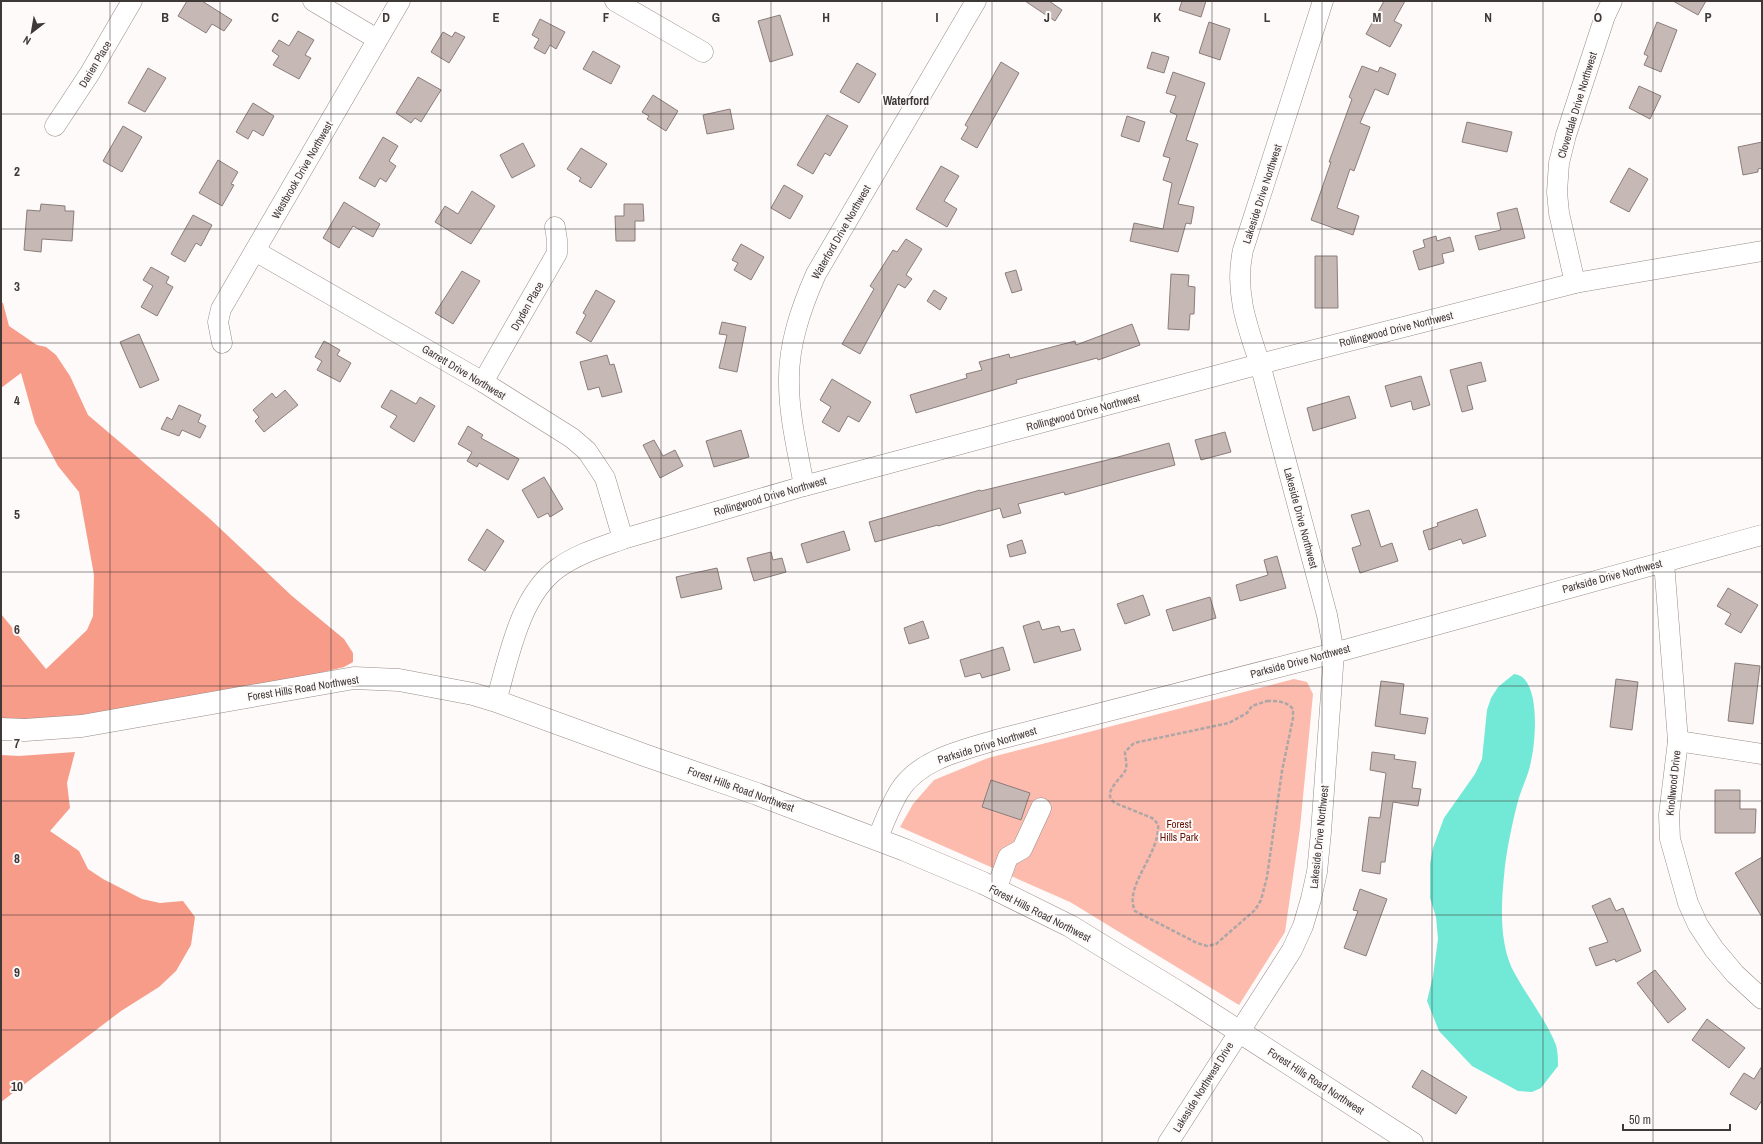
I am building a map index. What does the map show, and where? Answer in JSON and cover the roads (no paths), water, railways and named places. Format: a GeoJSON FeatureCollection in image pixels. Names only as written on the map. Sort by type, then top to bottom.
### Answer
{"type":"FeatureCollection","features":[{"type":"Feature","properties":{"kind":"main road","name":"Forest Hills Road Northwest"},"geometry":{"type":"LineString","coordinates":[[1,729],[25,730],[82,726],[354,678],[400,680],[473,694],[757,794],[877,840],[996,890],[1070,926],[1239,1031],[1412,1143]]}},
{"type":"Feature","properties":{"kind":"street","name":"Darien Place"},"geometry":{"type":"LineString","coordinates":[[55,126],[90,73],[132,1]]}},
{"type":"Feature","properties":{"kind":"street"},"geometry":{"type":"LineString","coordinates":[[313,1],[377,40]]}},
{"type":"Feature","properties":{"kind":"street","name":"Westbrook Drive Northwest"},"geometry":{"type":"LineString","coordinates":[[222,343],[218,322],[221,309],[400,1]]}},
{"type":"Feature","properties":{"kind":"street"},"geometry":{"type":"LineString","coordinates":[[615,1],[703,52]]}},
{"type":"Feature","properties":{"kind":"street","name":"Waterford Drive Northwest"},"geometry":{"type":"LineString","coordinates":[[804,486],[788,383],[792,348],[800,312],[816,274],[976,1]]}},
{"type":"Feature","properties":{"kind":"street","name":"Lakeside Drive Northwest"},"geometry":{"type":"LineString","coordinates":[[1239,1031],[1257,1006],[1292,950],[1303,926],[1317,872],[1321,832],[1334,652],[1327,615],[1260,364],[1248,330],[1239,286],[1239,269],[1243,250],[1323,1]]}},
{"type":"Feature","properties":{"kind":"street","name":"Cloverdale Drive Northwest"},"geometry":{"type":"LineString","coordinates":[[1575,283],[1559,213],[1557,192],[1559,163],[1566,135],[1602,24],[1612,1]]}},
{"type":"Feature","properties":{"kind":"street","name":"Dryden Place"},"geometry":{"type":"LineString","coordinates":[[483,382],[557,253],[555,227]]}},
{"type":"Feature","properties":{"kind":"street","name":"Garrett Drive Northwest"},"geometry":{"type":"LineString","coordinates":[[255,251],[483,382],[572,438],[587,451],[605,478],[622,539]]}},
{"type":"Feature","properties":{"kind":"street","name":"Rollingwood Drive Northwest"},"geometry":{"type":"LineString","coordinates":[[496,702],[518,627],[537,588],[559,567],[594,549],[622,539],[804,486],[1260,364],[1575,283],[1762,251]]}},
{"type":"Feature","properties":{"kind":"street","name":"Parkside Drive Northwest"},"geometry":{"type":"LineString","coordinates":[[877,840],[889,811],[907,781],[940,758],[996,740],[1334,652],[1762,535]]}},
{"type":"Feature","properties":{"kind":"street","name":"Knollwood Drive"},"geometry":{"type":"LineString","coordinates":[[1664,562],[1678,741],[1669,815],[1670,839],[1688,903],[1698,925],[1714,949],[1735,974],[1762,999]]}},
{"type":"Feature","properties":{"kind":"street"},"geometry":{"type":"LineString","coordinates":[[1678,741],[1762,754]]}},
{"type":"Feature","properties":{"kind":"street"},"geometry":{"type":"LineString","coordinates":[[996,890],[1008,857],[1022,849],[1041,808]]}},
{"type":"Feature","properties":{"kind":"street","name":"Lakeside Northwest Drive"},"geometry":{"type":"LineString","coordinates":[[1168,1143],[1239,1031]]}},
{"type":"Feature","properties":{"kind":"district","name":"Waterford"},"geometry":{"type":"Point","coordinates":[906,101]}},
{"type":"Feature","properties":{"kind":"park label","name":"Forest Hills Park"},"geometry":{"type":"Point","coordinates":[1179,830]}}]}
